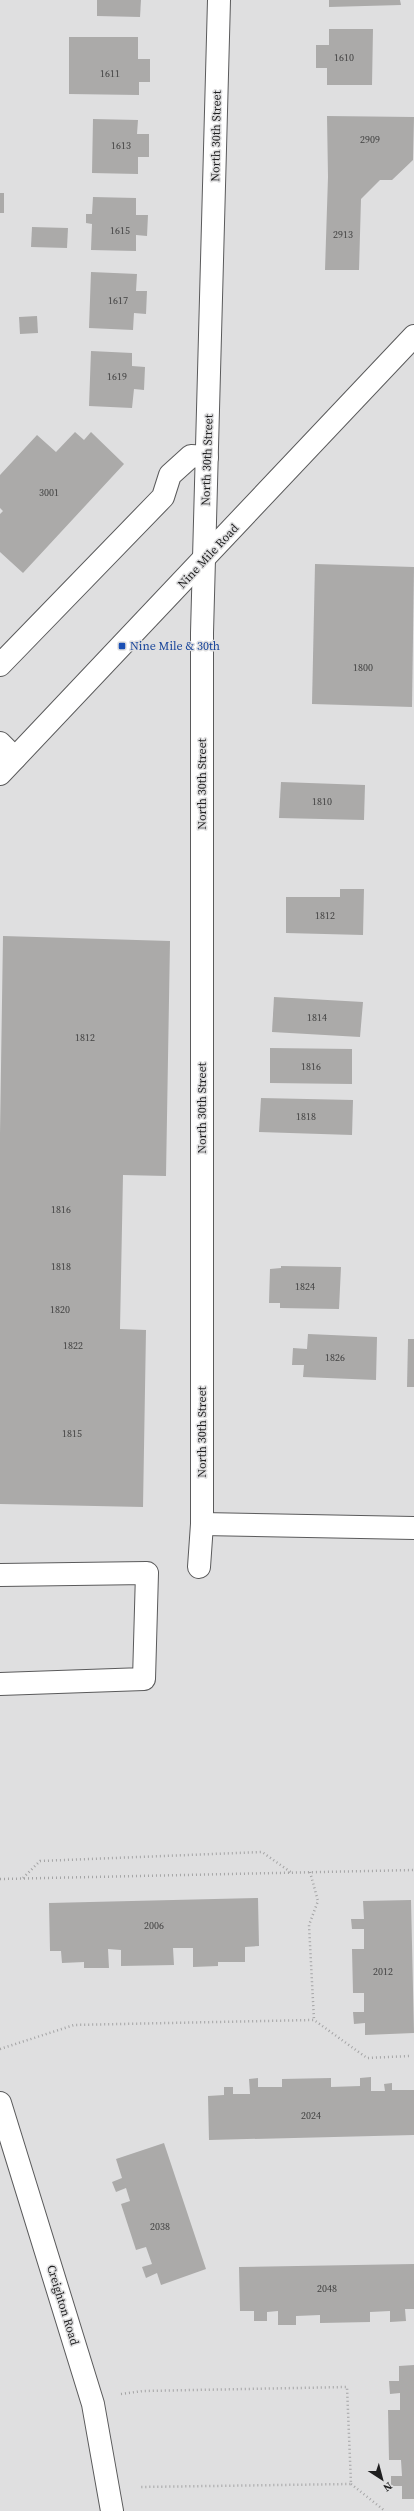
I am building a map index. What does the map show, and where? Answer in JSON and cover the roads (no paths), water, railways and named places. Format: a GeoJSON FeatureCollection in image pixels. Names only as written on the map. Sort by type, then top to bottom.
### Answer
{"type":"FeatureCollection","features":[{"type":"Feature","properties":{"kind":"street","name":"North 30th Street"},"geometry":{"type":"LineString","coordinates":[[199,1567],[202,1524],[202,634],[219,0]]}},
{"type":"Feature","properties":{"kind":"street","name":"Nine Mile Road"},"geometry":{"type":"LineString","coordinates":[[0,774],[205,559],[414,336]]}},
{"type":"Feature","properties":{"kind":"street"},"geometry":{"type":"LineString","coordinates":[[0,665],[163,497],[170,475],[191,456],[207,457]]}},
{"type":"Feature","properties":{"kind":"street"},"geometry":{"type":"LineString","coordinates":[[0,743],[15,758]]}},
{"type":"Feature","properties":{"kind":"street"},"geometry":{"type":"LineString","coordinates":[[202,1524],[414,1528]]}},
{"type":"Feature","properties":{"kind":"street"},"geometry":{"type":"LineString","coordinates":[[0,1574],[147,1573],[144,1679],[0,1684]]}},
{"type":"Feature","properties":{"kind":"street","name":"Creighton Road"},"geometry":{"type":"LineString","coordinates":[[0,2103],[6,2145],[91,2397],[112,2511]]}},
{"type":"Feature","properties":{"kind":"place","name":"Nine Mile & 30th"},"geometry":{"type":"Point","coordinates":[122,646]}}]}
